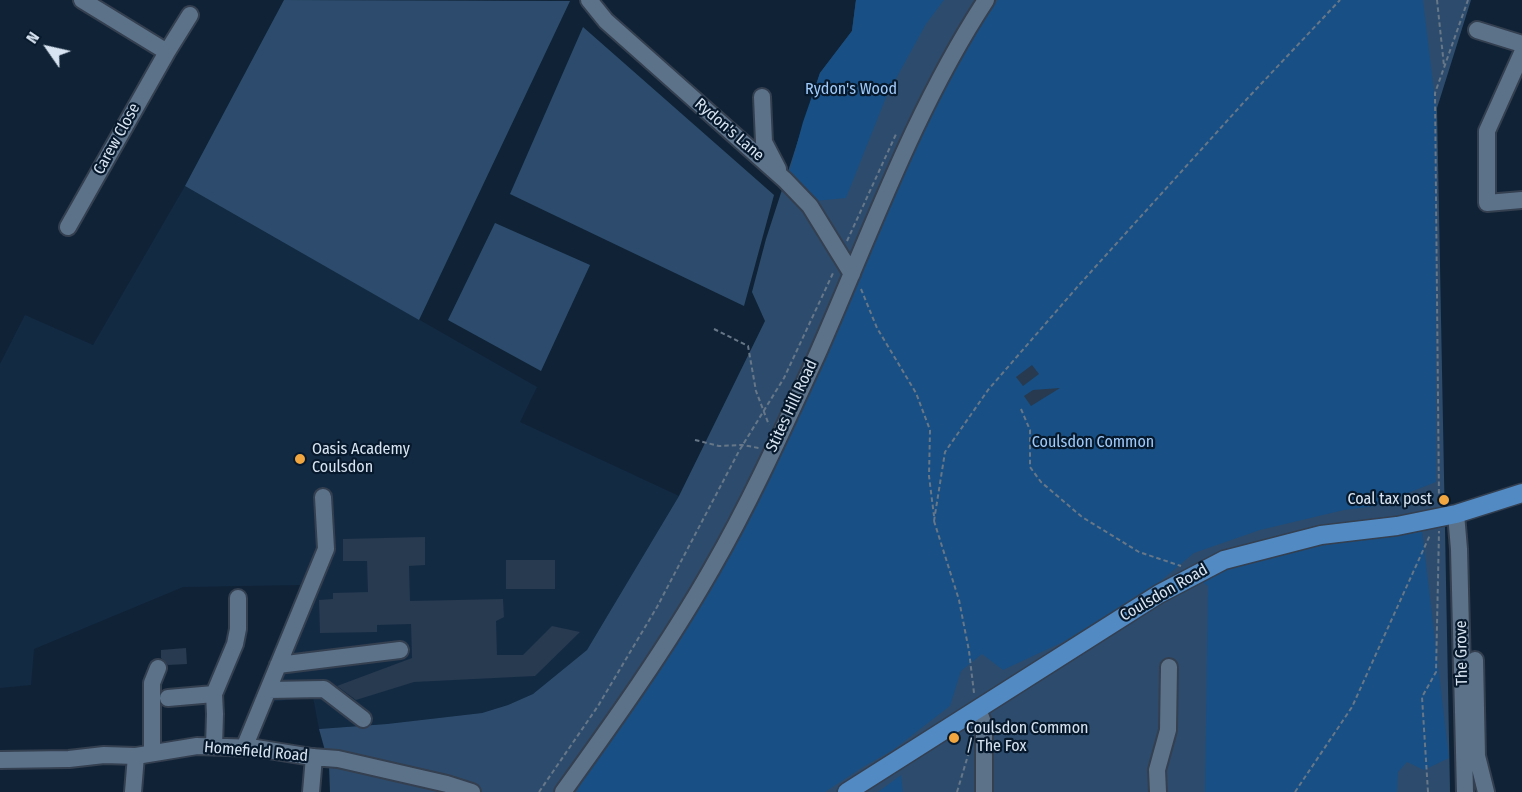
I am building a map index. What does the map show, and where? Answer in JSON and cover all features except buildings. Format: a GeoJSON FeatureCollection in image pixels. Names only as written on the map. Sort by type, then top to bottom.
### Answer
{"type":"FeatureCollection","features":[{"type":"Feature","properties":{"kind":"main road","name":"Coulsdon Road"},"geometry":{"type":"LineString","coordinates":[[847,792],[1103,629],[1192,575],[1224,560],[1321,535],[1397,526],[1448,515],[1522,492]]}},
{"type":"Feature","properties":{"kind":"street"},"geometry":{"type":"LineString","coordinates":[[81,0],[167,52]]}},
{"type":"Feature","properties":{"kind":"street","name":"Rydon's Lane"},"geometry":{"type":"LineString","coordinates":[[589,0],[606,21],[782,177],[810,206],[852,274]]}},
{"type":"Feature","properties":{"kind":"street","name":"Stites Hill Road"},"geometry":{"type":"LineString","coordinates":[[563,792],[626,703],[713,567],[779,436],[910,140],[944,71],[986,0]]}},
{"type":"Feature","properties":{"kind":"street","name":"Carew Close"},"geometry":{"type":"LineString","coordinates":[[68,227],[190,15]]}},
{"type":"Feature","properties":{"kind":"street"},"geometry":{"type":"LineString","coordinates":[[1477,30],[1522,44]]}},
{"type":"Feature","properties":{"kind":"street"},"geometry":{"type":"LineString","coordinates":[[1522,53],[1487,131],[1487,203],[1522,200]]}},
{"type":"Feature","properties":{"kind":"street"},"geometry":{"type":"LineString","coordinates":[[762,97],[764,142],[782,177]]}},
{"type":"Feature","properties":{"kind":"street"},"geometry":{"type":"LineString","coordinates":[[244,748],[326,549],[323,497]]}},
{"type":"Feature","properties":{"kind":"street","name":"The Grove"},"geometry":{"type":"LineString","coordinates":[[1448,515],[1459,549],[1465,792]]}},
{"type":"Feature","properties":{"kind":"street"},"geometry":{"type":"LineString","coordinates":[[214,747],[214,694],[235,644],[238,630],[238,598]]}},
{"type":"Feature","properties":{"kind":"street"},"geometry":{"type":"LineString","coordinates":[[278,665],[400,650]]}},
{"type":"Feature","properties":{"kind":"street"},"geometry":{"type":"LineString","coordinates":[[1475,660],[1477,756],[1486,792]]}},
{"type":"Feature","properties":{"kind":"street"},"geometry":{"type":"LineString","coordinates":[[1158,792],[1157,770],[1168,730],[1169,666]]}},
{"type":"Feature","properties":{"kind":"street"},"geometry":{"type":"LineString","coordinates":[[133,792],[144,755],[152,683],[158,668]]}},
{"type":"Feature","properties":{"kind":"street"},"geometry":{"type":"LineString","coordinates":[[268,690],[324,689],[363,719]]}},
{"type":"Feature","properties":{"kind":"street"},"geometry":{"type":"LineString","coordinates":[[168,698],[214,694]]}},
{"type":"Feature","properties":{"kind":"street"},"geometry":{"type":"LineString","coordinates":[[978,709],[984,725],[984,792]]}},
{"type":"Feature","properties":{"kind":"street","name":"Homefield Road"},"geometry":{"type":"LineString","coordinates":[[0,760],[144,755],[196,746],[244,748],[339,759],[472,792]]}},
{"type":"Feature","properties":{"kind":"street"},"geometry":{"type":"LineString","coordinates":[[311,792],[314,757]]}},
{"type":"Feature","properties":{"kind":"path"},"geometry":{"type":"LineString","coordinates":[[934,521],[945,452],[988,390],[1245,101],[1340,0]]}},
{"type":"Feature","properties":{"kind":"path"},"geometry":{"type":"LineString","coordinates":[[1437,0],[1444,68]]}},
{"type":"Feature","properties":{"kind":"path"},"geometry":{"type":"LineString","coordinates":[[1428,792],[1422,698],[1436,672],[1448,515],[1435,93],[1468,0]]}},
{"type":"Feature","properties":{"kind":"path"},"geometry":{"type":"LineString","coordinates":[[539,792],[598,706],[651,617],[742,445],[784,378],[841,256]]}},
{"type":"Feature","properties":{"kind":"path"},"geometry":{"type":"LineString","coordinates":[[852,274],[866,298],[878,328],[916,393],[930,430],[929,476],[934,521],[959,600],[978,709]]}},
{"type":"Feature","properties":{"kind":"path"},"geometry":{"type":"LineString","coordinates":[[714,329],[748,346],[751,370],[763,411],[768,424],[779,436]]}},
{"type":"Feature","properties":{"kind":"path"},"geometry":{"type":"LineString","coordinates":[[1021,409],[1030,430],[1030,467],[1041,482],[1082,517],[1139,552],[1171,561],[1186,568],[1192,575]]}},
{"type":"Feature","properties":{"kind":"path"},"geometry":{"type":"LineString","coordinates":[[695,440],[719,446],[758,447],[770,453]]}},
{"type":"Feature","properties":{"kind":"path"},"geometry":{"type":"LineString","coordinates":[[1295,792],[1352,707],[1448,515]]}},
{"type":"Feature","properties":{"kind":"path"},"geometry":{"type":"LineString","coordinates":[[957,792],[970,748]]}},
{"type":"Feature","properties":{"kind":"shaded area","name":"Oasis Academy Coulsdon"},"geometry":{"type":"Polygon","coordinates":[[[185,186],[537,387],[520,422],[679,496],[587,650],[533,694],[482,713],[319,729],[313,697],[253,704],[300,585],[183,587],[34,649],[31,685],[0,688],[0,364],[25,315],[93,345],[185,186]]]}},
{"type":"Feature","properties":{"kind":"green space"},"geometry":{"type":"Polygon","coordinates":[[[284,0],[570,1],[419,320],[185,186],[284,0]]]}},
{"type":"Feature","properties":{"kind":"green space","name":"Coulsdon Common"},"geometry":{"type":"Polygon","coordinates":[[[856,0],[1471,0],[1437,108],[1450,792],[330,792],[329,765],[319,729],[482,713],[533,694],[587,650],[679,496],[765,321],[752,292],[766,239],[820,73],[852,31],[856,0]]]}},
{"type":"Feature","properties":{"kind":"green space","name":"Rydon's Wood"},"geometry":{"type":"Polygon","coordinates":[[[856,0],[944,0],[926,24],[887,95],[846,198],[814,201],[789,173],[820,73],[852,31],[856,0]]]}},
{"type":"Feature","properties":{"kind":"green space","name":"Coulsdon Common"},"geometry":{"type":"Polygon","coordinates":[[[998,0],[1423,0],[1436,108],[1436,482],[1375,506],[1344,510],[1260,530],[1194,553],[1157,584],[1063,642],[1003,670],[982,654],[961,671],[950,706],[893,750],[825,792],[577,792],[589,763],[673,640],[855,279],[949,74],[998,0]]]}},
{"type":"Feature","properties":{"kind":"green space"},"geometry":{"type":"Polygon","coordinates":[[[583,27],[774,195],[744,306],[510,194],[583,27]]]}},
{"type":"Feature","properties":{"kind":"green space"},"geometry":{"type":"Polygon","coordinates":[[[495,223],[590,265],[541,371],[448,320],[495,223]]]}},
{"type":"Feature","properties":{"kind":"green space"},"geometry":{"type":"Polygon","coordinates":[[[1422,530],[1449,758],[1424,770],[1407,762],[1398,772],[1397,792],[1205,792],[1208,586],[1198,579],[1281,554],[1422,530]]]}},
{"type":"Feature","properties":{"kind":"green space"},"geometry":{"type":"Polygon","coordinates":[[[901,775],[903,792],[878,792],[901,775]]]}},
{"type":"Feature","properties":{"kind":"place","name":"Oasis Academy Coulsdon"},"geometry":{"type":"Point","coordinates":[300,459]}},
{"type":"Feature","properties":{"kind":"place","name":"Coal tax post"},"geometry":{"type":"Point","coordinates":[1444,500]}},
{"type":"Feature","properties":{"kind":"place","name":"Coulsdon Common / The Fox"},"geometry":{"type":"Point","coordinates":[954,738]}}]}
